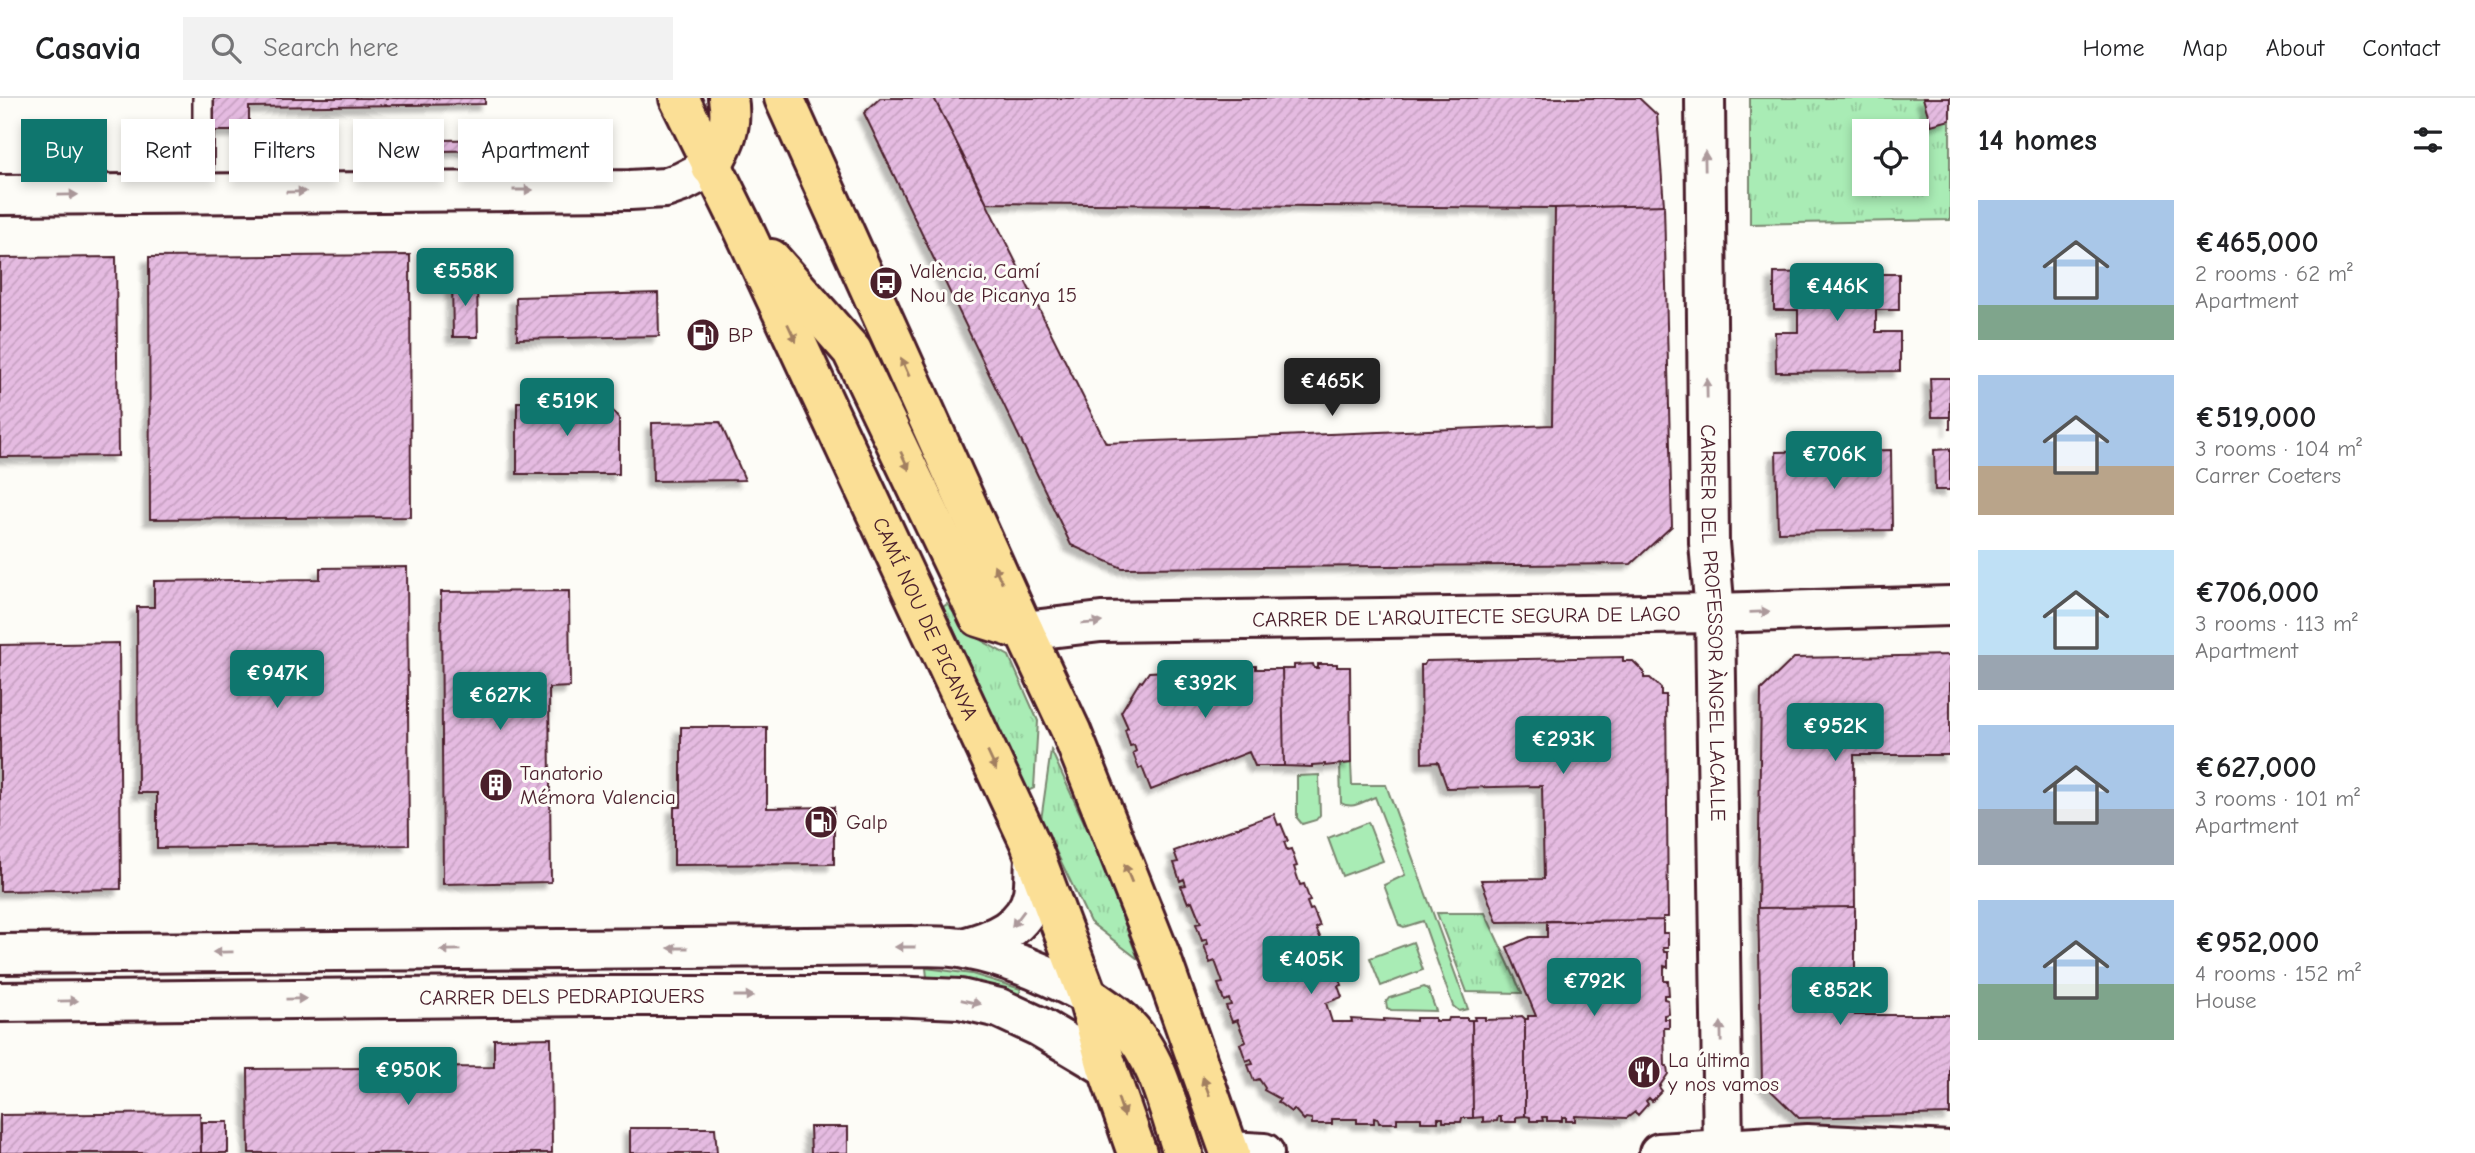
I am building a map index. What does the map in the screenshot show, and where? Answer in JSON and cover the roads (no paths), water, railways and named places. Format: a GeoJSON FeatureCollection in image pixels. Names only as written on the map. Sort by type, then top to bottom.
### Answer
{"type":"FeatureCollection","features":[{"type":"Feature","properties":{"kind":"main road","name":"CAMÍ NOU DE PICANYA"},"geometry":{"type":"LineString","coordinates":[[679,98],[742,226],[1011,800],[1087,995],[1107,1067],[1137,1153]]}},
{"type":"Feature","properties":{"kind":"main road"},"geometry":{"type":"LineString","coordinates":[[711,167],[725,142],[731,117],[728,98]]}},
{"type":"Feature","properties":{"kind":"main road"},"geometry":{"type":"LineString","coordinates":[[784,98],[1071,731],[1241,1152]]}},
{"type":"Feature","properties":{"kind":"main road"},"geometry":{"type":"LineString","coordinates":[[742,226],[852,351],[979,617],[1024,631]]}},
{"type":"Feature","properties":{"kind":"main road"},"geometry":{"type":"LineString","coordinates":[[1087,995],[1125,1024],[1144,1047],[1183,1153]]}},
{"type":"Feature","properties":{"kind":"street","name":"CARRER DEL PROFESSOR ÀNGEL LACALLE"},"geometry":{"type":"LineString","coordinates":[[1704,98],[1709,543],[1715,613],[1727,1151]]}},
{"type":"Feature","properties":{"kind":"street"},"geometry":{"type":"LineString","coordinates":[[0,195],[630,190],[665,188],[711,167]]}},
{"type":"Feature","properties":{"kind":"street","name":"CARRER DE L'ARQUITECTE SEGURA DE LAGO"},"geometry":{"type":"LineString","coordinates":[[1024,631],[1101,622],[1715,613],[1950,606]]}},
{"type":"Feature","properties":{"kind":"street"},"geometry":{"type":"LineString","coordinates":[[963,948],[988,941],[1012,929],[1033,893],[1035,860]]}},
{"type":"Feature","properties":{"kind":"street"},"geometry":{"type":"LineString","coordinates":[[0,954],[897,946],[963,948],[1013,961],[1050,975],[1087,995]]}},
{"type":"Feature","properties":{"kind":"street","name":"CARRER DELS PEDRAPIQUERS"},"geometry":{"type":"LineString","coordinates":[[0,1002],[598,996],[890,996],[960,999],[999,1009],[1038,1026],[1107,1067]]}},
{"type":"Feature","properties":{"kind":"street"},"geometry":{"type":"LineString","coordinates":[[1658,1153],[1727,1151],[1807,1144],[1950,1151]]}},
{"type":"Feature","properties":{"kind":"lane"},"geometry":{"type":"LineString","coordinates":[[203,98],[203,193]]}},
{"type":"Feature","properties":{"kind":"place","name":"València, Camí Nou de Picanya 15"},"geometry":{"type":"Point","coordinates":[886,283]}},
{"type":"Feature","properties":{"kind":"place","name":"BP"},"geometry":{"type":"Point","coordinates":[703,335]}},
{"type":"Feature","properties":{"kind":"place","name":"Tanatorio Mémora Valencia"},"geometry":{"type":"Point","coordinates":[496,785]}},
{"type":"Feature","properties":{"kind":"place","name":"Galp"},"geometry":{"type":"Point","coordinates":[821,822]}},
{"type":"Feature","properties":{"kind":"place","name":"La última y nos vamos"},"geometry":{"type":"Point","coordinates":[1644,1072]}}]}
